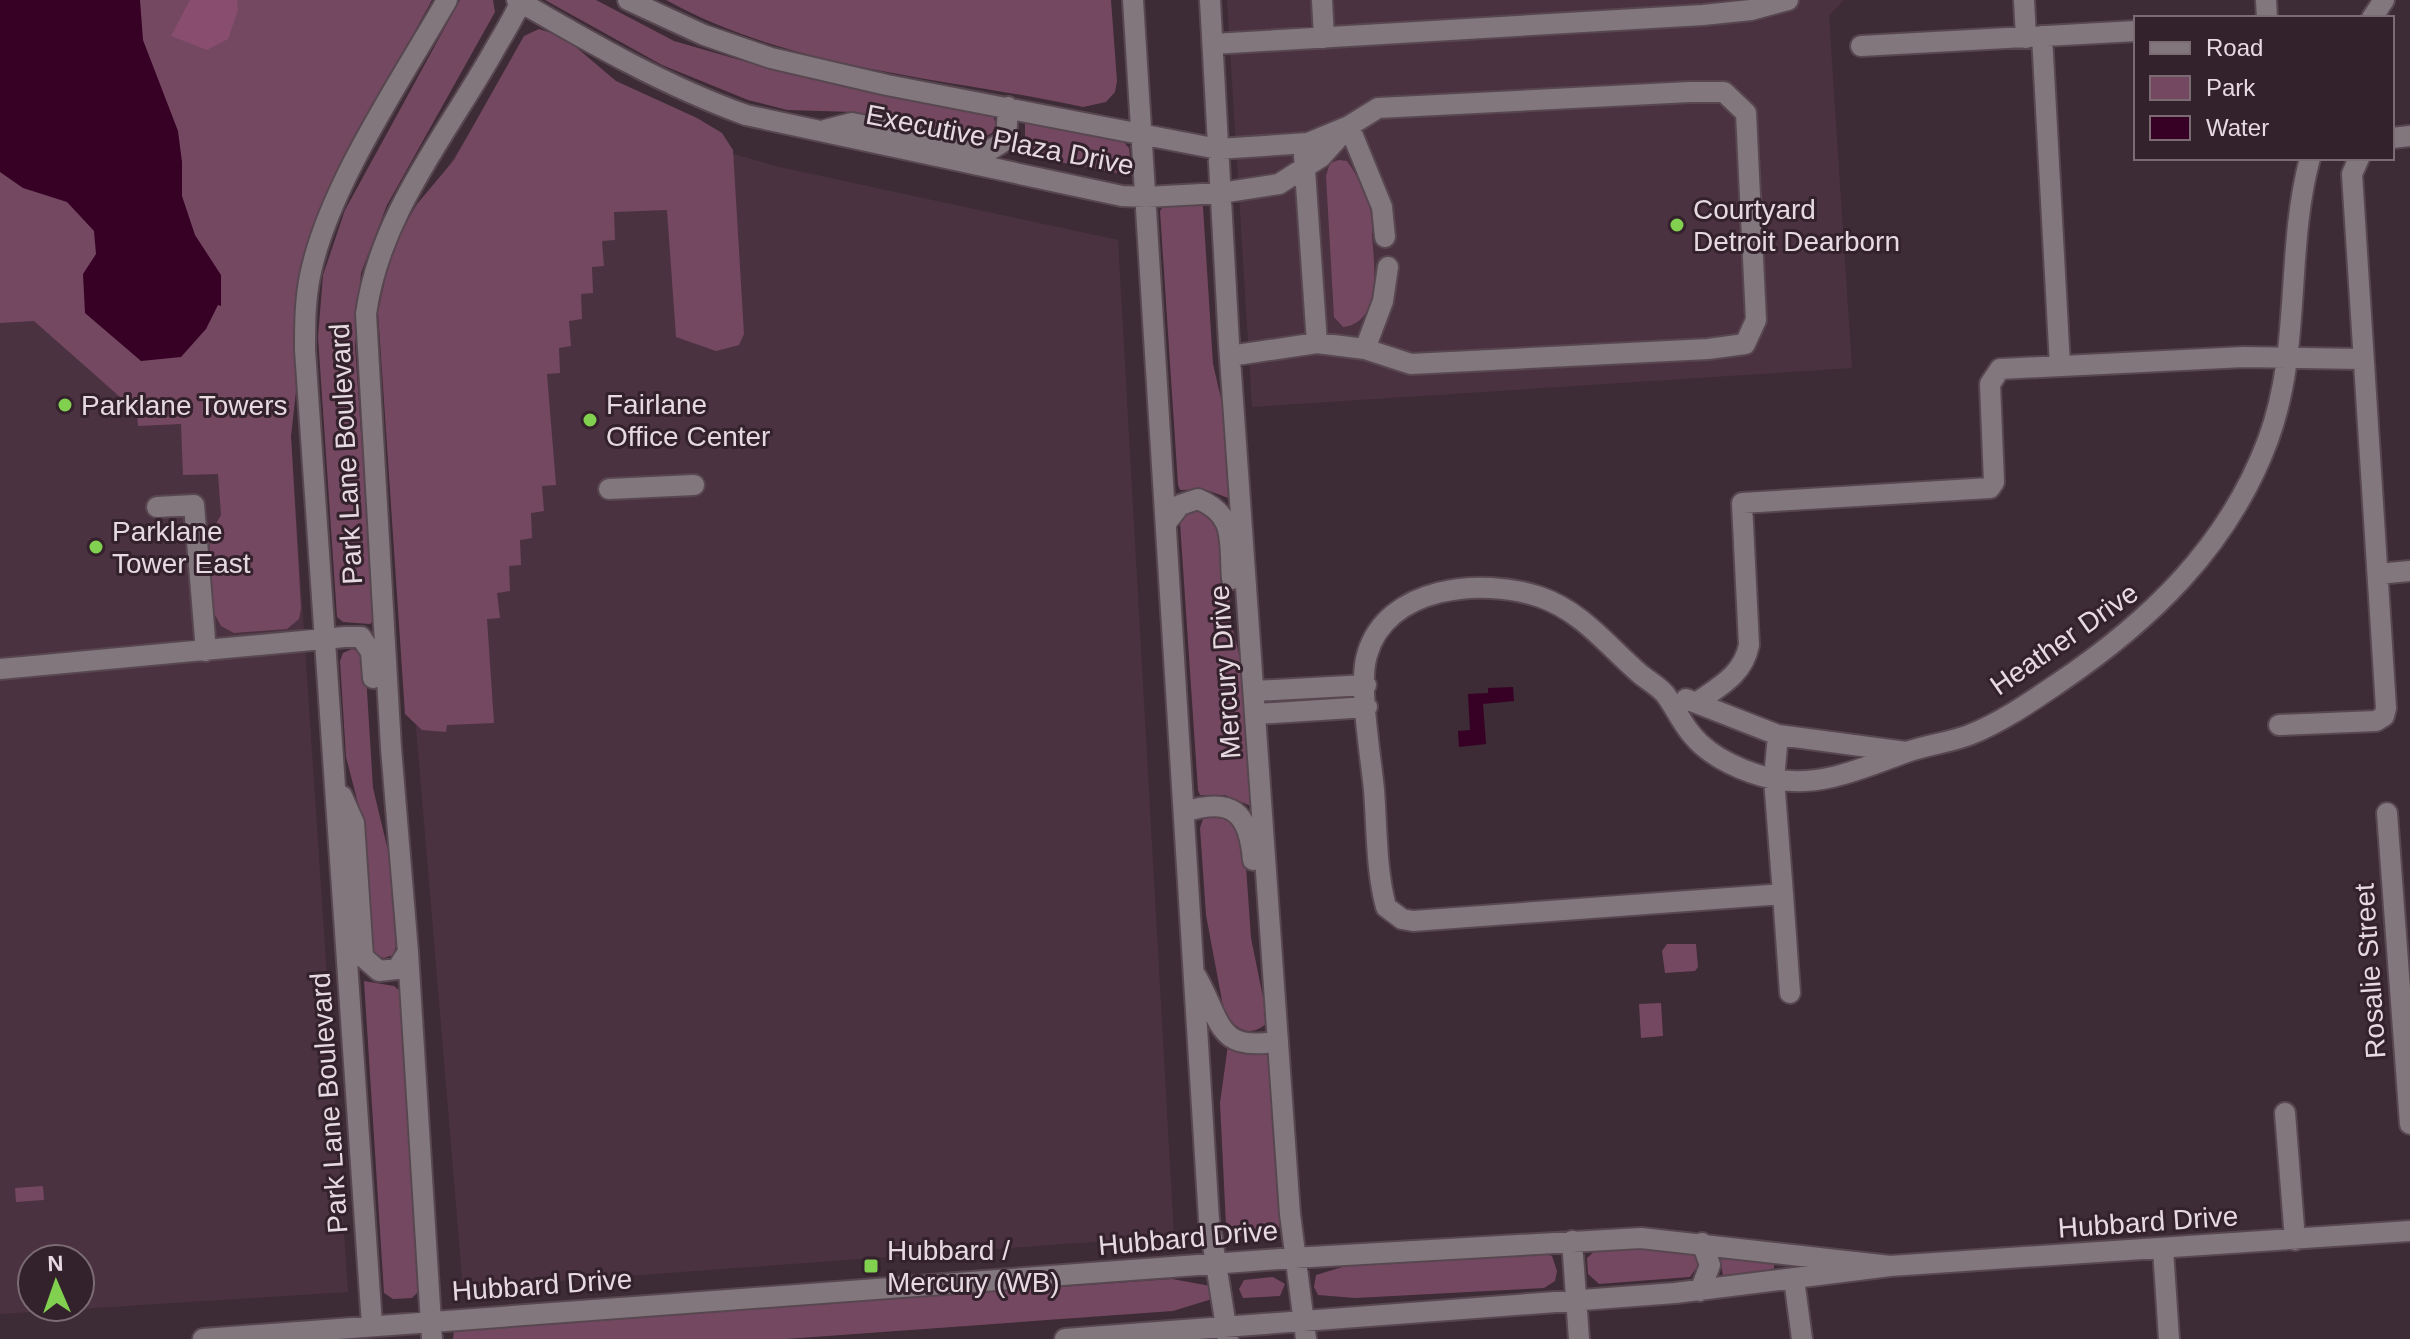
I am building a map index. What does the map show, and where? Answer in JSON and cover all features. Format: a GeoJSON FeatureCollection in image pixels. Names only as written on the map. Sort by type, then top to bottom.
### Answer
{"type":"FeatureCollection","features":[{"type":"Feature","properties":{"kind":"street","name":"Park Lane Boulevard"},"geometry":{"type":"LineString","coordinates":[[372,1325],[305,350],[310,274],[338,194],[447,0]]}},
{"type":"Feature","properties":{"kind":"street","name":"Executive Plaza Drive"},"geometry":{"type":"LineString","coordinates":[[628,0],[704,35],[771,58],[887,85],[1218,149],[1303,144],[1349,126]]}},
{"type":"Feature","properties":{"kind":"street","name":"Mercury Drive"},"geometry":{"type":"LineString","coordinates":[[1133,0],[1194,972],[1215,1263],[1227,1334]]}},
{"type":"Feature","properties":{"kind":"street","name":"Mercury Drive"},"geometry":{"type":"LineString","coordinates":[[1210,0],[1230,356],[1293,1258],[1305,1331]]}},
{"type":"Feature","properties":{"kind":"street"},"geometry":{"type":"LineString","coordinates":[[1322,0],[1324,38]]}},
{"type":"Feature","properties":{"kind":"street"},"geometry":{"type":"LineString","coordinates":[[1213,44],[1703,15],[1751,10],[1788,0]]}},
{"type":"Feature","properties":{"kind":"street"},"geometry":{"type":"LineString","coordinates":[[2024,0],[2034,37],[2060,366]]}},
{"type":"Feature","properties":{"kind":"street","name":"Park Lane Boulevard"},"geometry":{"type":"LineString","coordinates":[[432,1330],[365,341],[367,300],[380,248],[396,214],[520,1]]}},
{"type":"Feature","properties":{"kind":"street","name":"Executive Plaza Drive"},"geometry":{"type":"LineString","coordinates":[[520,1],[700,99],[746,115],[1122,196],[1221,193],[1279,184],[1313,162]]}},
{"type":"Feature","properties":{"kind":"street"},"geometry":{"type":"LineString","coordinates":[[1861,46],[2134,31]]}},
{"type":"Feature","properties":{"kind":"street"},"geometry":{"type":"LineString","coordinates":[[1230,356],[1317,343],[1365,349],[1411,364],[1708,349],[1745,344],[1756,320],[1746,113],[1724,92],[1378,108],[1349,126],[1313,162]]}},
{"type":"Feature","properties":{"kind":"street","name":"Executive Plaza Drive"},"geometry":{"type":"LineString","coordinates":[[817,131],[852,123],[990,150],[1006,140],[1008,107]]}},
{"type":"Feature","properties":{"kind":"street"},"geometry":{"type":"LineString","coordinates":[[1349,126],[1382,207],[1385,237]]}},
{"type":"Feature","properties":{"kind":"street"},"geometry":{"type":"LineString","coordinates":[[1303,144],[1313,162],[1317,343]]}},
{"type":"Feature","properties":{"kind":"street","name":"Heather Drive"},"geometry":{"type":"LineString","coordinates":[[1783,894],[1413,921],[1402,919],[1386,907],[1383,897],[1367,707],[1366,657],[1379,631],[1395,613],[1415,601],[1440,592],[1506,588],[1540,597],[1568,609],[1663,692],[1693,738],[1722,760],[1774,779],[1811,780],[1841,775],[1971,734],[2026,705],[2120,639],[2161,604],[2192,570],[2246,489],[2267,443],[2288,360],[2298,210],[2310,160]]}},
{"type":"Feature","properties":{"kind":"street"},"geometry":{"type":"LineString","coordinates":[[2279,725],[2376,721],[2384,716],[2388,696],[2362,359],[2352,174],[2358,160]]}},
{"type":"Feature","properties":{"kind":"street"},"geometry":{"type":"LineString","coordinates":[[1365,349],[1383,301],[1388,267]]}},
{"type":"Feature","properties":{"kind":"street"},"geometry":{"type":"LineString","coordinates":[[1696,703],[1732,678],[1745,663],[1742,503],[1990,488],[1994,482],[1990,384],[2000,369],[2244,357],[2362,359]]}},
{"type":"Feature","properties":{"kind":"street"},"geometry":{"type":"LineString","coordinates":[[609,489],[694,485]]}},
{"type":"Feature","properties":{"kind":"street"},"geometry":{"type":"LineString","coordinates":[[1166,523],[1180,505],[1198,499],[1216,507],[1228,521],[1235,613],[1252,668]]}},
{"type":"Feature","properties":{"kind":"street"},"geometry":{"type":"LineString","coordinates":[[157,507],[194,505],[206,651]]}},
{"type":"Feature","properties":{"kind":"street"},"geometry":{"type":"LineString","coordinates":[[2378,574],[2410,571]]}},
{"type":"Feature","properties":{"kind":"street","name":"Park Lane Boulevard"},"geometry":{"type":"LineString","coordinates":[[325,640],[361,637],[371,652],[381,787],[398,847]]}},
{"type":"Feature","properties":{"kind":"street"},"geometry":{"type":"LineString","coordinates":[[0,669],[325,640]]}},
{"type":"Feature","properties":{"kind":"street"},"geometry":{"type":"LineString","coordinates":[[1255,691],[1366,685]]}},
{"type":"Feature","properties":{"kind":"street","name":"Heather Drive"},"geometry":{"type":"LineString","coordinates":[[1663,692],[1752,728],[1778,735],[1906,752]]}},
{"type":"Feature","properties":{"kind":"street"},"geometry":{"type":"LineString","coordinates":[[1257,714],[1367,707]]}},
{"type":"Feature","properties":{"kind":"street"},"geometry":{"type":"LineString","coordinates":[[1778,735],[1774,779],[1790,993]]}},
{"type":"Feature","properties":{"kind":"street","name":"Park Lane Boulevard"},"geometry":{"type":"LineString","coordinates":[[335,782],[354,823],[363,957],[379,971],[397,969],[408,952]]}},
{"type":"Feature","properties":{"kind":"street"},"geometry":{"type":"LineString","coordinates":[[1184,812],[1222,805],[1240,814],[1251,834],[1259,939],[1276,1009]]}},
{"type":"Feature","properties":{"kind":"street","name":"Rosalie Street"},"geometry":{"type":"LineString","coordinates":[[2387,813],[2410,1124]]}},
{"type":"Feature","properties":{"kind":"street"},"geometry":{"type":"LineString","coordinates":[[1194,972],[1220,1026],[1233,1041],[1250,1046],[1278,1041]]}},
{"type":"Feature","properties":{"kind":"street"},"geometry":{"type":"LineString","coordinates":[[2285,1113],[2295,1240]]}},
{"type":"Feature","properties":{"kind":"street","name":"Hubbard Drive"},"geometry":{"type":"LineString","coordinates":[[1065,1339],[1305,1331],[1576,1301],[1700,1291],[1890,1266],[2410,1231]]}},
{"type":"Feature","properties":{"kind":"street","name":"Hubbard Drive"},"geometry":{"type":"LineString","coordinates":[[203,1339],[302,1335],[372,1325],[432,1330],[1215,1263],[1641,1238],[1890,1266]]}},
{"type":"Feature","properties":{"kind":"street"},"geometry":{"type":"LineString","coordinates":[[1572,1241],[1579,1339]]}},
{"type":"Feature","properties":{"kind":"street"},"geometry":{"type":"LineString","coordinates":[[1700,1291],[1710,1265],[1702,1243]]}},
{"type":"Feature","properties":{"kind":"street"},"geometry":{"type":"LineString","coordinates":[[2163,1249],[2169,1339]]}},
{"type":"Feature","properties":{"kind":"street"},"geometry":{"type":"LineString","coordinates":[[1794,1279],[1802,1339]]}},
{"type":"Feature","properties":{"kind":"shaded area","name":"Parklane Towers"},"geometry":{"type":"Polygon","coordinates":[[[0,0],[334,178],[305,250],[294,343],[296,391],[291,436],[348,1292],[96,1308],[96,1243],[16,1243],[16,1313],[0,1314],[0,0]]]}},
{"type":"Feature","properties":{"kind":"shaded area"},"geometry":{"type":"Polygon","coordinates":[[[190,0],[237,0],[238,10],[228,39],[207,50],[171,36],[190,0]]]}},
{"type":"Feature","properties":{"kind":"shaded area"},"geometry":{"type":"Polygon","coordinates":[[[1227,0],[1844,0],[1829,16],[1852,368],[1252,407],[1227,0]]]}},
{"type":"Feature","properties":{"kind":"shaded area"},"geometry":{"type":"Polygon","coordinates":[[[532,36],[724,151],[775,166],[1118,240],[1174,1236],[463,1288],[387,382],[425,202],[532,36]]]}},
{"type":"Feature","properties":{"kind":"green space"},"geometry":{"type":"Polygon","coordinates":[[[0,0],[432,0],[334,178],[305,250],[295,300],[296,391],[291,436],[301,608],[299,619],[287,629],[234,633],[221,626],[213,611],[209,536],[221,515],[218,474],[183,475],[181,424],[138,426],[137,412],[34,321],[0,323],[0,0]]]}},
{"type":"Feature","properties":{"kind":"green space"},"geometry":{"type":"Polygon","coordinates":[[[460,0],[493,0],[495,12],[387,205],[361,273],[355,346],[374,620],[370,624],[343,622],[337,617],[318,337],[323,275],[345,210],[460,0]]]}},
{"type":"Feature","properties":{"kind":"green space"},"geometry":{"type":"Polygon","coordinates":[[[545,0],[596,0],[674,41],[764,67],[993,116],[996,124],[992,133],[984,137],[854,112],[787,110],[748,100],[662,65],[545,0]]]}},
{"type":"Feature","properties":{"kind":"green space"},"geometry":{"type":"Polygon","coordinates":[[[666,0],[1111,0],[1117,81],[1115,92],[1106,102],[1083,107],[870,68],[765,42],[714,23],[666,0]]]}},
{"type":"Feature","properties":{"kind":"green space"},"geometry":{"type":"Polygon","coordinates":[[[539,29],[564,37],[616,81],[697,118],[722,133],[733,150],[744,334],[739,345],[716,351],[676,337],[667,210],[614,212],[615,240],[602,241],[604,266],[592,267],[593,293],[581,294],[582,319],[569,321],[571,346],[559,348],[560,373],[547,374],[556,485],[542,486],[544,511],[531,513],[532,538],[520,540],[521,565],[509,566],[510,591],[497,593],[500,618],[487,619],[494,723],[447,725],[446,732],[422,730],[405,714],[378,312],[392,248],[417,204],[454,160],[524,36],[539,29]]]}},
{"type":"Feature","properties":{"kind":"green space"},"geometry":{"type":"Polygon","coordinates":[[[1025,120],[1119,137],[1129,148],[1132,176],[1017,154],[1016,148],[1025,136],[1025,120]]]}},
{"type":"Feature","properties":{"kind":"green space"},"geometry":{"type":"Polygon","coordinates":[[[1347,161],[1367,199],[1372,218],[1374,261],[1373,290],[1365,315],[1356,323],[1343,327],[1334,317],[1326,176],[1330,163],[1347,161]]]}},
{"type":"Feature","properties":{"kind":"green space"},"geometry":{"type":"Polygon","coordinates":[[[1165,204],[1202,204],[1203,207],[1213,364],[1229,433],[1231,499],[1204,489],[1180,490],[1178,485],[1160,211],[1165,204]]]}},
{"type":"Feature","properties":{"kind":"green space"},"geometry":{"type":"Polygon","coordinates":[[[1202,507],[1225,535],[1231,621],[1245,679],[1251,806],[1225,795],[1200,795],[1198,790],[1180,523],[1184,514],[1202,507]]]}},
{"type":"Feature","properties":{"kind":"green space"},"geometry":{"type":"Polygon","coordinates":[[[352,649],[362,652],[365,659],[373,788],[391,863],[396,946],[393,955],[384,958],[376,955],[372,947],[362,819],[346,757],[340,661],[343,653],[352,649]]]}},
{"type":"Feature","properties":{"kind":"green space"},"geometry":{"type":"Polygon","coordinates":[[[1211,812],[1232,815],[1244,838],[1251,938],[1268,1022],[1254,1030],[1241,1029],[1223,1006],[1206,915],[1200,828],[1203,819],[1211,812]]]}},
{"type":"Feature","properties":{"kind":"green space"},"geometry":{"type":"Polygon","coordinates":[[[1667,944],[1696,944],[1698,967],[1695,971],[1665,973],[1662,951],[1667,944]]]}},
{"type":"Feature","properties":{"kind":"green space"},"geometry":{"type":"Polygon","coordinates":[[[364,981],[394,986],[400,991],[420,1290],[412,1298],[393,1299],[384,1293],[364,981]]]}},
{"type":"Feature","properties":{"kind":"green space"},"geometry":{"type":"Polygon","coordinates":[[[1661,1003],[1663,1036],[1641,1038],[1639,1004],[1661,1003]]]}},
{"type":"Feature","properties":{"kind":"green space"},"geometry":{"type":"Polygon","coordinates":[[[1228,1045],[1268,1052],[1280,1222],[1279,1230],[1236,1237],[1226,1225],[1220,1103],[1228,1045]]]}},
{"type":"Feature","properties":{"kind":"green space"},"geometry":{"type":"Polygon","coordinates":[[[43,1186],[44,1200],[16,1202],[15,1188],[43,1186]]]}},
{"type":"Feature","properties":{"kind":"green space"},"geometry":{"type":"Polygon","coordinates":[[[1684,1246],[1697,1255],[1697,1267],[1690,1277],[1599,1284],[1588,1274],[1587,1258],[1597,1249],[1684,1246]]]}},
{"type":"Feature","properties":{"kind":"green space"},"geometry":{"type":"Polygon","coordinates":[[[1719,1250],[1774,1260],[1774,1268],[1766,1273],[1723,1276],[1719,1250]]]}},
{"type":"Feature","properties":{"kind":"green space"},"geometry":{"type":"Polygon","coordinates":[[[1540,1252],[1552,1256],[1557,1271],[1555,1281],[1544,1288],[1355,1298],[1318,1295],[1314,1287],[1316,1275],[1349,1265],[1540,1252]]]}},
{"type":"Feature","properties":{"kind":"green space"},"geometry":{"type":"Polygon","coordinates":[[[1273,1277],[1285,1284],[1280,1296],[1243,1298],[1239,1289],[1244,1280],[1273,1277]]]}},
{"type":"Feature","properties":{"kind":"green space"},"geometry":{"type":"Polygon","coordinates":[[[1172,1279],[1211,1286],[1212,1299],[1173,1311],[786,1339],[453,1339],[454,1330],[1172,1279]]]}},
{"type":"Feature","properties":{"kind":"water"},"geometry":{"type":"Polygon","coordinates":[[[0,0],[140,0],[143,40],[178,131],[182,196],[195,235],[221,275],[221,306],[218,305],[206,329],[181,357],[141,361],[85,313],[83,274],[96,254],[94,231],[67,202],[23,188],[0,172],[0,0]]]}},
{"type":"Feature","properties":{"kind":"water"},"geometry":{"type":"Polygon","coordinates":[[[1513,687],[1514,701],[1483,704],[1486,744],[1459,747],[1458,731],[1470,730],[1468,694],[1488,693],[1488,688],[1513,687]]]}},
{"type":"Feature","properties":{"kind":"place","name":"Courtyard Detroit Dearborn"},"geometry":{"type":"Point","coordinates":[1677,225]}},
{"type":"Feature","properties":{"kind":"place","name":"Parklane Towers"},"geometry":{"type":"Point","coordinates":[65,405]}},
{"type":"Feature","properties":{"kind":"place","name":"Fairlane Office Center"},"geometry":{"type":"Point","coordinates":[590,420]}},
{"type":"Feature","properties":{"kind":"place","name":"Parklane Tower East"},"geometry":{"type":"Point","coordinates":[96,547]}},
{"type":"Feature","properties":{"kind":"place","name":"Hubbard / Mercury (WB)"},"geometry":{"type":"Point","coordinates":[871,1266]}}]}
